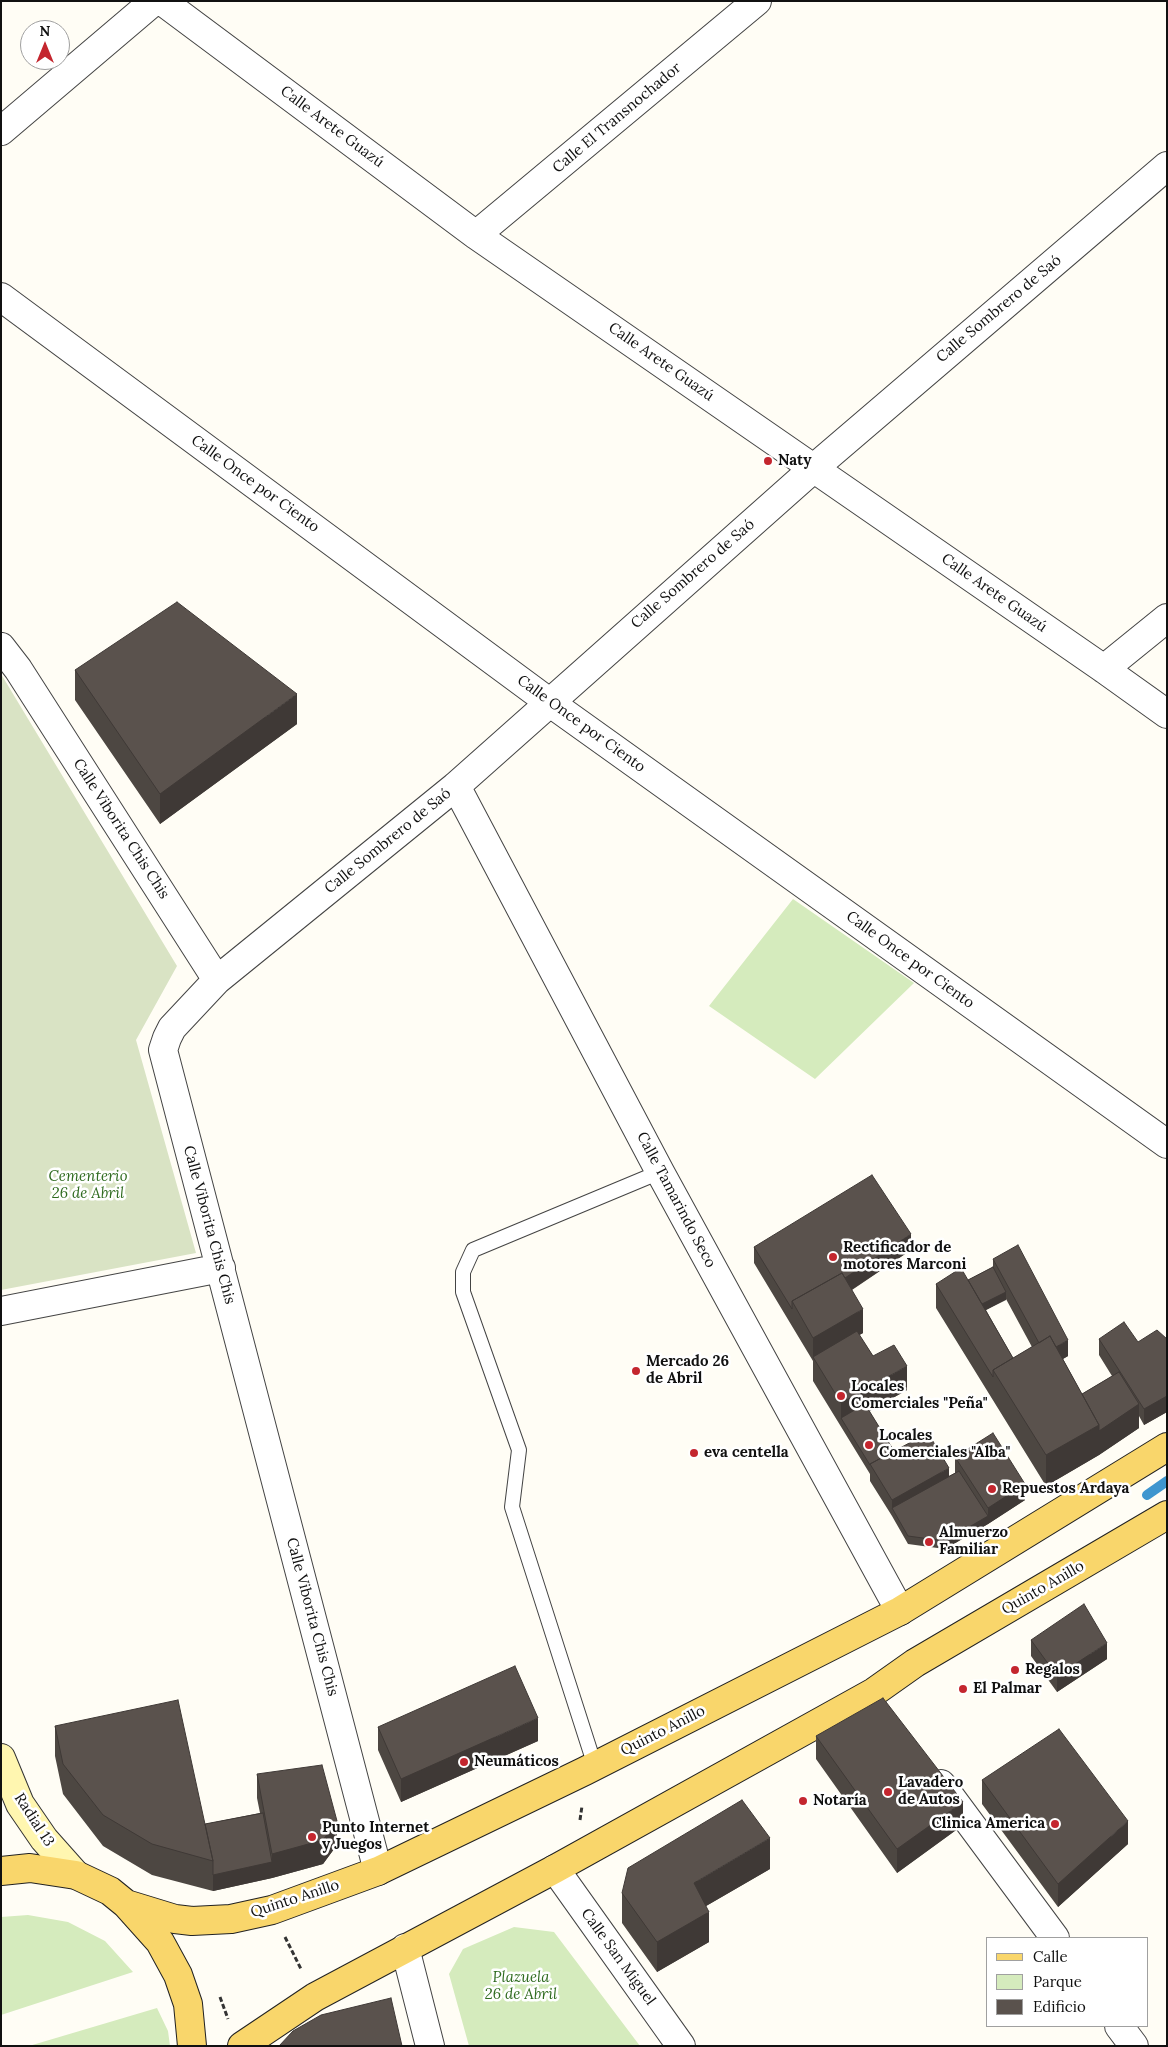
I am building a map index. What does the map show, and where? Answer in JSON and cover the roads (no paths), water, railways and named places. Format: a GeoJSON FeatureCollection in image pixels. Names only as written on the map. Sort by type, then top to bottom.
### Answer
{"type":"FeatureCollection","features":[{"type":"Feature","properties":{"kind":"main road","name":"Quinto Anillo"},"geometry":{"type":"LineString","coordinates":[[126,1904],[175,1919],[192,1921],[231,1919],[272,1910],[378,1871],[590,1769],[900,1611],[1167,1447]]}},
{"type":"Feature","properties":{"kind":"main road","name":"Quinto Anillo"},"geometry":{"type":"LineString","coordinates":[[242,2046],[315,1997],[566,1862],[874,1692],[916,1663],[1167,1515]]}},
{"type":"Feature","properties":{"kind":"main road","name":"Radial 13"},"geometry":{"type":"LineString","coordinates":[[1,1758],[18,1801],[44,1840],[76,1875]]}},
{"type":"Feature","properties":{"kind":"main road"},"geometry":{"type":"LineString","coordinates":[[1,1871],[30,1868],[76,1875],[110,1891],[126,1904],[160,1942],[178,1975],[188,2004],[192,2046]]}},
{"type":"Feature","properties":{"kind":"street"},"geometry":{"type":"LineString","coordinates":[[1,131],[154,1]]}},
{"type":"Feature","properties":{"kind":"street","name":"Calle Arete Guazú"},"geometry":{"type":"LineString","coordinates":[[162,1],[476,235],[1167,714]]}},
{"type":"Feature","properties":{"kind":"street","name":"Calle El Transnochador"},"geometry":{"type":"LineString","coordinates":[[476,235],[757,1]]}},
{"type":"Feature","properties":{"kind":"street","name":"Calle Sombrero de Saó"},"geometry":{"type":"LineString","coordinates":[[218,980],[456,786],[814,468],[1167,166]]}},
{"type":"Feature","properties":{"kind":"street","name":"Calle Once por Ciento"},"geometry":{"type":"LineString","coordinates":[[1,297],[549,702],[1167,1144]]}},
{"type":"Feature","properties":{"kind":"street"},"geometry":{"type":"LineString","coordinates":[[1104,669],[1167,618]]}},
{"type":"Feature","properties":{"kind":"street","name":"Calle Viborita Chis Chis"},"geometry":{"type":"LineString","coordinates":[[1,647],[23,678],[218,980],[172,1028],[163,1050],[378,1871]]}},
{"type":"Feature","properties":{"kind":"street","name":"Calle Tamarindo Seco"},"geometry":{"type":"LineString","coordinates":[[456,786],[660,1172],[900,1611]]}},
{"type":"Feature","properties":{"kind":"street"},"geometry":{"type":"LineString","coordinates":[[1,1311],[221,1268]]}},
{"type":"Feature","properties":{"kind":"street"},"geometry":{"type":"LineString","coordinates":[[874,1692],[891,1716]]}},
{"type":"Feature","properties":{"kind":"street"},"geometry":{"type":"LineString","coordinates":[[926,1764],[1054,1937]]}},
{"type":"Feature","properties":{"kind":"street","name":"Calle San Miguel"},"geometry":{"type":"LineString","coordinates":[[566,1862],[681,2046]]}},
{"type":"Feature","properties":{"kind":"street"},"geometry":{"type":"LineString","coordinates":[[405,1948],[430,2046]]}},
{"type":"Feature","properties":{"kind":"street"},"geometry":{"type":"LineString","coordinates":[[1121,2027],[1134,2046]]}},
{"type":"Feature","properties":{"kind":"lane"},"geometry":{"type":"LineString","coordinates":[[590,1769],[512,1507],[518,1450],[463,1292],[463,1272],[473,1250],[660,1172]]}},
{"type":"Feature","properties":{"kind":"waterway"},"geometry":{"type":"LineString","coordinates":[[1147,1495],[1167,1481]]}},
{"type":"Feature","properties":{"kind":"place","name":"Naty"},"geometry":{"type":"Point","coordinates":[768,461]}},
{"type":"Feature","properties":{"kind":"place","name":"Rectificador de motores Marconi"},"geometry":{"type":"Point","coordinates":[833,1257]}},
{"type":"Feature","properties":{"kind":"place","name":"Mercado 26 de Abril"},"geometry":{"type":"Point","coordinates":[636,1371]}},
{"type":"Feature","properties":{"kind":"place","name":"Locales Comerciales \"Peña\""},"geometry":{"type":"Point","coordinates":[841,1396]}},
{"type":"Feature","properties":{"kind":"place","name":"Locales Comerciales \"Alba\""},"geometry":{"type":"Point","coordinates":[869,1445]}},
{"type":"Feature","properties":{"kind":"place","name":"eva centella"},"geometry":{"type":"Point","coordinates":[694,1453]}},
{"type":"Feature","properties":{"kind":"place","name":"Repuestos Ardaya"},"geometry":{"type":"Point","coordinates":[992,1489]}},
{"type":"Feature","properties":{"kind":"place","name":"Almuerzo Familiar"},"geometry":{"type":"Point","coordinates":[929,1542]}},
{"type":"Feature","properties":{"kind":"place","name":"Regalos"},"geometry":{"type":"Point","coordinates":[1015,1670]}},
{"type":"Feature","properties":{"kind":"place","name":"El Palmar"},"geometry":{"type":"Point","coordinates":[963,1689]}},
{"type":"Feature","properties":{"kind":"place","name":"Neumáticos"},"geometry":{"type":"Point","coordinates":[464,1762]}},
{"type":"Feature","properties":{"kind":"place","name":"Lavadero de Autos"},"geometry":{"type":"Point","coordinates":[888,1792]}},
{"type":"Feature","properties":{"kind":"place","name":"Notaría"},"geometry":{"type":"Point","coordinates":[803,1801]}},
{"type":"Feature","properties":{"kind":"place","name":"Clinica America"},"geometry":{"type":"Point","coordinates":[1055,1824]}},
{"type":"Feature","properties":{"kind":"place","name":"Punto Internet y Juegos"},"geometry":{"type":"Point","coordinates":[312,1837]}},
{"type":"Feature","properties":{"kind":"park label","name":"Cementerio 26 de Abril"},"geometry":{"type":"Point","coordinates":[88,1186]}},
{"type":"Feature","properties":{"kind":"park label","name":"Plazuela 26 de Abril"},"geometry":{"type":"Point","coordinates":[521,1986]}}]}
